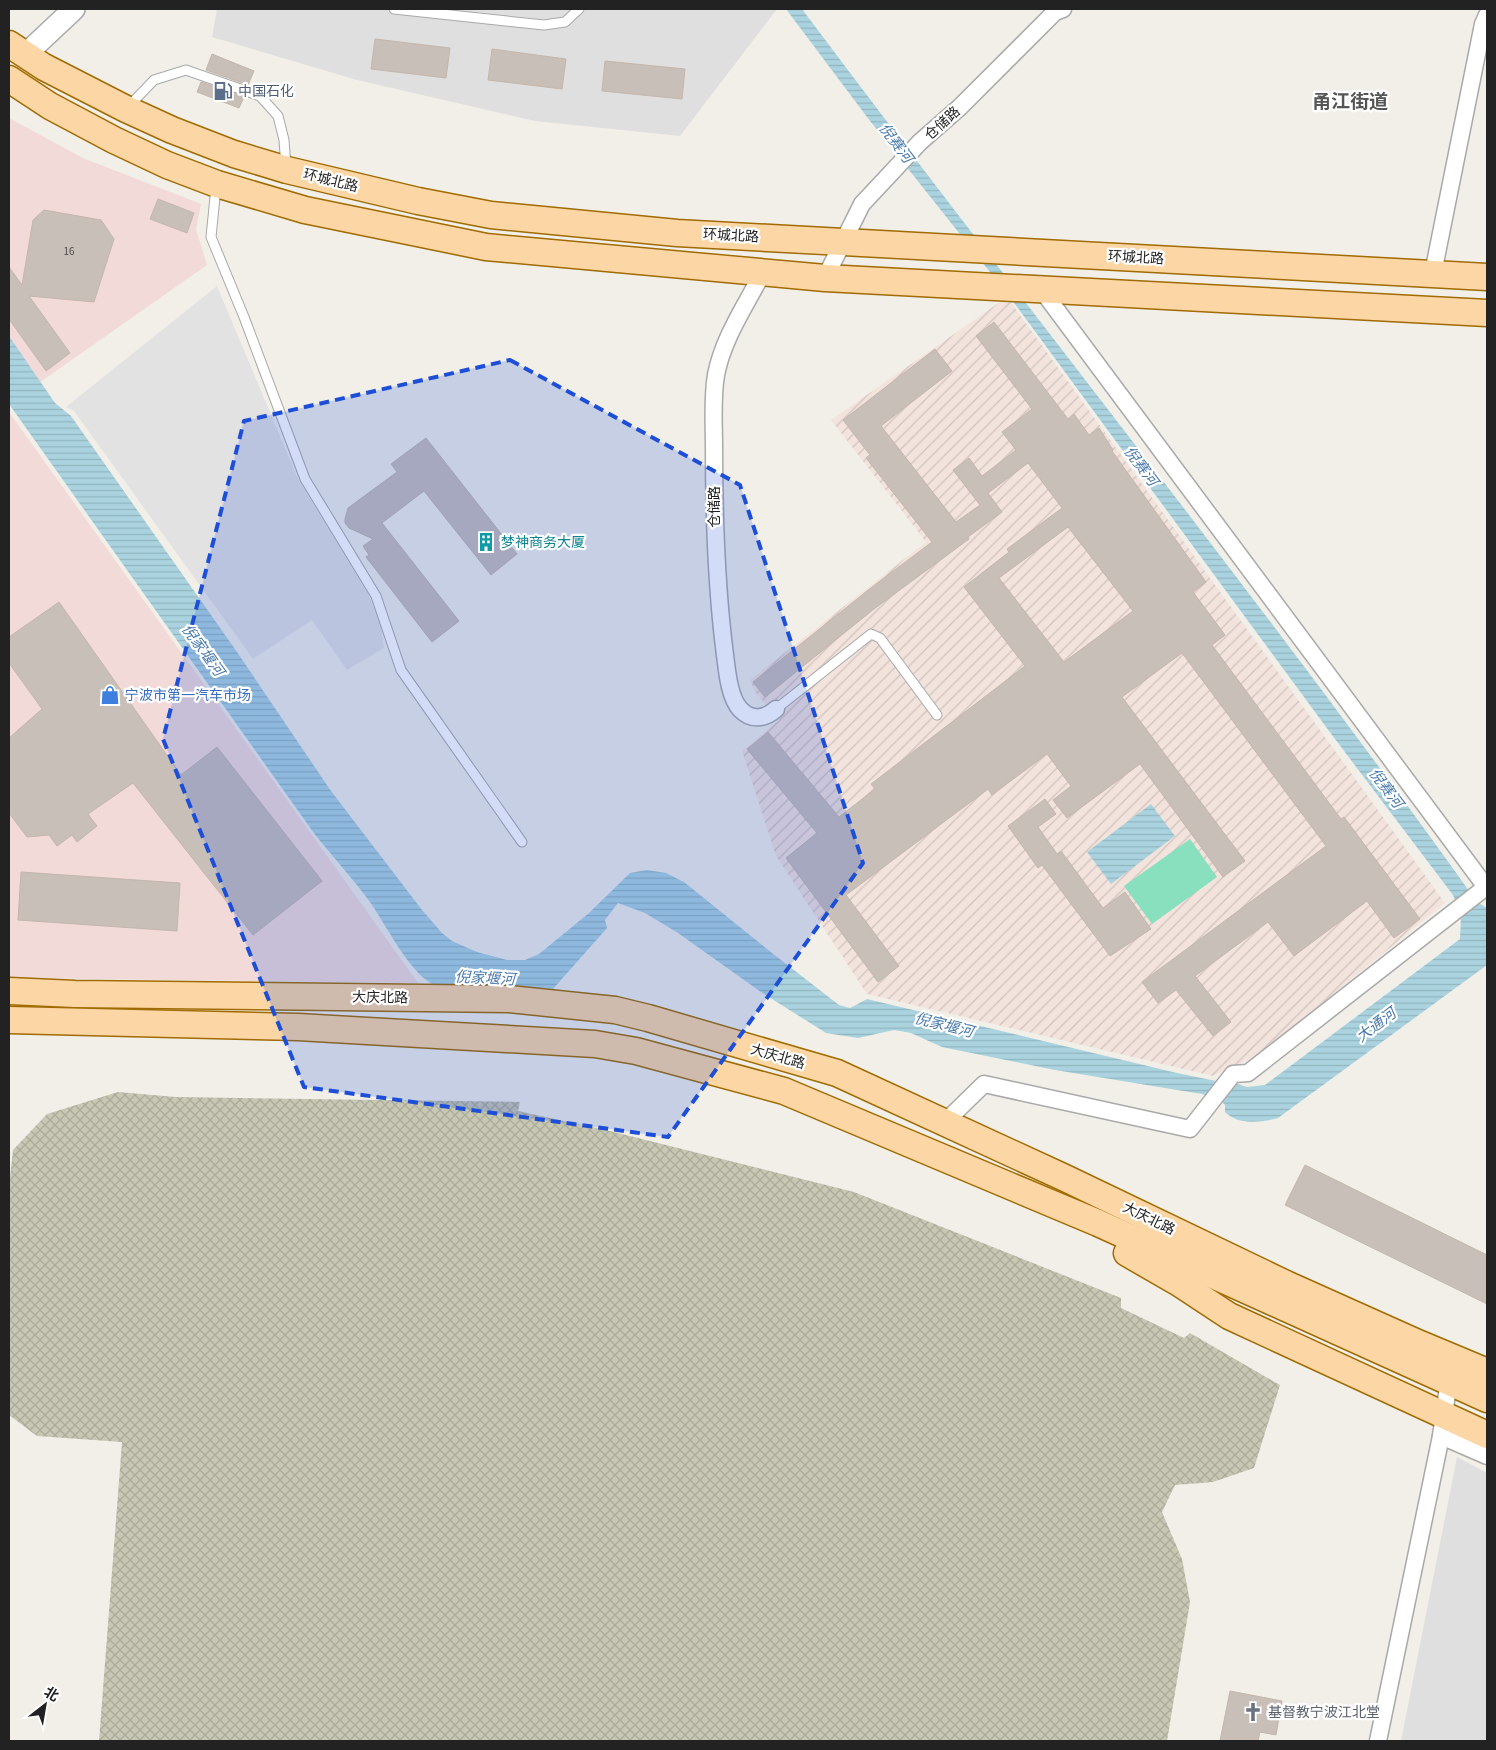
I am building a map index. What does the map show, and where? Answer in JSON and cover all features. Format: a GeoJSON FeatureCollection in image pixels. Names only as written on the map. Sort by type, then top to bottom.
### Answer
{"type":"FeatureCollection","features":[{"type":"Feature","properties":{"kind":"main road","name":"环城北路"},"geometry":{"type":"LineString","coordinates":[[17,50],[44,67],[126,110],[234,154],[287,170],[418,201],[491,215],[677,233],[913,244],[1487,276]]}},
{"type":"Feature","properties":{"kind":"main road"},"geometry":{"type":"LineString","coordinates":[[9,79],[50,106],[114,140],[167,165],[217,184],[305,210],[486,248],[825,278],[1487,313]]}},
{"type":"Feature","properties":{"kind":"main road","name":"大庆北路"},"geometry":{"type":"LineString","coordinates":[[9,991],[75,994],[509,999],[615,1010],[648,1018],[837,1073],[1064,1178],[1286,1284],[1451,1370]]}},
{"type":"Feature","properties":{"kind":"main road","name":"大庆北路"},"geometry":{"type":"LineString","coordinates":[[9,1020],[298,1027],[595,1044],[636,1051],[784,1090],[1451,1370],[1487,1372]]}},
{"type":"Feature","properties":{"kind":"main road"},"geometry":{"type":"LineString","coordinates":[[1098,1223],[1106,1239],[1122,1251],[1180,1283],[1229,1316],[1442,1425],[1487,1435]]}},
{"type":"Feature","properties":{"kind":"main road"},"geometry":{"type":"LineString","coordinates":[[1451,1370],[1487,1399]]}},
{"type":"Feature","properties":{"kind":"street"},"geometry":{"type":"LineString","coordinates":[[17,50],[74,9]]}},
{"type":"Feature","properties":{"kind":"street","name":"仓储路"},"geometry":{"type":"LineString","coordinates":[[825,278],[862,204],[920,142],[960,108],[1055,12],[1063,9]]}},
{"type":"Feature","properties":{"kind":"street"},"geometry":{"type":"LineString","coordinates":[[1434,274],[1482,24],[1487,15]]}},
{"type":"Feature","properties":{"kind":"street","name":"仓储路"},"geometry":{"type":"LineString","coordinates":[[763,272],[729,335],[716,375],[714,412],[714,533],[722,631],[729,686],[739,708],[748,715],[761,718],[769,716],[776,709]]}},
{"type":"Feature","properties":{"kind":"street"},"geometry":{"type":"LineString","coordinates":[[944,1123],[984,1084],[1190,1129],[1233,1074],[1248,1073],[1486,887],[1041,289]]}},
{"type":"Feature","properties":{"kind":"street"},"geometry":{"type":"LineString","coordinates":[[1378,1741],[1442,1425],[1451,1370]]}},
{"type":"Feature","properties":{"kind":"street"},"geometry":{"type":"LineString","coordinates":[[1442,1425],[1487,1456]]}},
{"type":"Feature","properties":{"kind":"lane"},"geometry":{"type":"LineString","coordinates":[[394,9],[544,26],[565,22],[579,9]]}},
{"type":"Feature","properties":{"kind":"lane"},"geometry":{"type":"LineString","coordinates":[[126,110],[154,80],[186,70],[260,96],[278,116],[284,140],[287,170]]}},
{"type":"Feature","properties":{"kind":"lane"},"geometry":{"type":"LineString","coordinates":[[217,184],[211,237],[306,479],[376,596],[401,670],[522,842]]}},
{"type":"Feature","properties":{"kind":"lane"},"geometry":{"type":"LineString","coordinates":[[776,709],[871,634],[880,638],[937,715]]}},
{"type":"Feature","properties":{"kind":"highlighted area"},"geometry":{"type":"Polygon","coordinates":[[[510,360],[740,485],[863,863],[668,1137],[304,1087],[163,739],[244,421],[510,360]]]}},
{"type":"Feature","properties":{"kind":"shaded area"},"geometry":{"type":"Polygon","coordinates":[[[217,9],[777,9],[680,136],[535,121],[357,80],[212,37],[217,9]]]}},
{"type":"Feature","properties":{"kind":"shaded area"},"geometry":{"type":"Polygon","coordinates":[[[9,118],[83,158],[201,204],[196,229],[207,265],[9,404],[9,118]]]}},
{"type":"Feature","properties":{"kind":"shaded area"},"geometry":{"type":"Polygon","coordinates":[[[217,286],[298,479],[368,594],[381,626],[384,648],[347,670],[312,620],[253,659],[74,411],[66,407],[217,286]]]}},
{"type":"Feature","properties":{"kind":"shaded area"},"geometry":{"type":"Polygon","coordinates":[[[1007,297],[1445,903],[1257,1056],[1213,1076],[867,994],[776,856],[742,751],[779,720],[755,692],[750,680],[926,542],[831,420],[1007,297]]]}},
{"type":"Feature","properties":{"kind":"shaded area","name":"宁波市第一汽车市场"},"geometry":{"type":"Polygon","coordinates":[[[9,412],[418,983],[9,978],[9,412]]]}},
{"type":"Feature","properties":{"kind":"shaded area"},"geometry":{"type":"Polygon","coordinates":[[[118,1092],[176,1097],[520,1102],[518,1111],[610,1131],[854,1192],[1121,1298],[1121,1308],[1184,1338],[1190,1333],[1280,1385],[1254,1468],[1213,1482],[1175,1485],[1162,1512],[1182,1559],[1190,1602],[1167,1741],[99,1741],[122,1442],[37,1436],[9,1415],[9,1186],[13,1150],[47,1114],[118,1092]]]}},
{"type":"Feature","properties":{"kind":"shaded area"},"geometry":{"type":"Polygon","coordinates":[[[1457,1457],[1487,1473],[1487,1741],[1401,1741],[1457,1457]]]}},
{"type":"Feature","properties":{"kind":"green space"},"geometry":{"type":"Polygon","coordinates":[[[1190,839],[1217,877],[1152,924],[1124,886],[1190,839]]]}},
{"type":"Feature","properties":{"kind":"water"},"geometry":{"type":"Polygon","coordinates":[[[786,9],[802,9],[1227,564],[1477,902],[1487,908],[1487,965],[1278,1118],[1257,1122],[1243,1121],[1225,1112],[1225,1105],[1221,1101],[1202,1094],[1055,1070],[942,1047],[911,1033],[894,1030],[858,1038],[826,1033],[761,992],[678,933],[645,913],[618,903],[605,920],[607,928],[553,989],[432,984],[414,969],[370,902],[316,836],[9,404],[9,336],[55,403],[71,416],[237,652],[331,791],[422,910],[442,933],[452,941],[477,952],[507,960],[525,960],[539,954],[589,913],[630,873],[647,870],[666,873],[684,882],[839,1005],[850,1008],[867,999],[1177,1073],[1247,1087],[1265,1085],[1460,939],[1461,915],[1453,895],[1329,731],[1009,296],[867,117],[786,9]]]}},
{"type":"Feature","properties":{"kind":"water"},"geometry":{"type":"Polygon","coordinates":[[[1151,804],[1175,836],[1111,884],[1087,852],[1151,804]]]}},
{"type":"Feature","properties":{"kind":"building"},"geometry":{"type":"Polygon","coordinates":[[[375,39],[450,48],[446,78],[371,69],[375,39]]]}},
{"type":"Feature","properties":{"kind":"building"},"geometry":{"type":"Polygon","coordinates":[[[492,49],[566,59],[562,89],[488,80],[492,49]]]}},
{"type":"Feature","properties":{"kind":"building"},"geometry":{"type":"Polygon","coordinates":[[[212,54],[254,71],[248,85],[206,70],[212,54]]]}},
{"type":"Feature","properties":{"kind":"building"},"geometry":{"type":"Polygon","coordinates":[[[605,61],[685,69],[682,99],[602,91],[605,61]]]}},
{"type":"Feature","properties":{"kind":"building"},"geometry":{"type":"Polygon","coordinates":[[[201,82],[244,97],[239,108],[197,92],[201,82]]]}},
{"type":"Feature","properties":{"kind":"building"},"geometry":{"type":"Polygon","coordinates":[[[158,199],[194,213],[187,233],[150,219],[158,199]]]}},
{"type":"Feature","properties":{"kind":"building"},"geometry":{"type":"Polygon","coordinates":[[[44,210],[101,220],[114,239],[94,302],[29,296],[70,353],[46,371],[9,319],[9,267],[22,285],[33,220],[44,210]]]}},
{"type":"Feature","properties":{"kind":"building"},"geometry":{"type":"Polygon","coordinates":[[[994,322],[1068,419],[1074,414],[1089,435],[1099,428],[1112,451],[1206,582],[1193,592],[1225,635],[1212,645],[1341,819],[1344,817],[1420,919],[1394,938],[1367,901],[1294,956],[1268,922],[1195,976],[1231,1022],[1213,1036],[1176,990],[1158,1003],[1142,982],[1326,846],[1182,653],[1122,697],[1245,861],[1223,877],[1140,764],[1067,818],[1053,800],[1071,786],[1047,754],[992,795],[988,789],[846,895],[899,966],[878,982],[786,858],[817,833],[747,749],[768,732],[839,817],[875,789],[871,784],[1025,666],[964,587],[1009,552],[1007,549],[1062,508],[1028,463],[988,493],[1002,512],[968,537],[969,539],[874,609],[765,697],[753,682],[872,587],[932,542],[866,458],[870,455],[843,420],[935,349],[952,371],[881,426],[956,522],[980,505],[953,470],[969,458],[982,476],[1016,450],[1002,432],[1032,409],[976,336],[994,322]],[[1068,527],[999,578],[1064,662],[1133,611],[1068,527]]]}},
{"type":"Feature","properties":{"kind":"building","name":"梦神商务大厦"},"geometry":{"type":"Polygon","coordinates":[[[426,438],[517,554],[491,575],[424,491],[382,523],[459,621],[432,642],[366,557],[369,555],[363,546],[373,539],[349,528],[345,523],[348,508],[397,472],[391,464],[426,438]]]}},
{"type":"Feature","properties":{"kind":"building"},"geometry":{"type":"Polygon","coordinates":[[[59,602],[181,775],[217,747],[322,881],[253,935],[133,783],[88,814],[97,826],[77,842],[72,835],[57,846],[49,835],[27,837],[9,813],[9,738],[42,709],[9,663],[9,637],[59,602]]]}},
{"type":"Feature","properties":{"kind":"building"},"geometry":{"type":"Polygon","coordinates":[[[1045,799],[1056,814],[1038,827],[1057,854],[1061,851],[1103,908],[1125,892],[1151,929],[1110,956],[1042,865],[1038,868],[1008,826],[1045,799]]]}},
{"type":"Feature","properties":{"kind":"building"},"geometry":{"type":"Polygon","coordinates":[[[21,872],[180,883],[177,931],[18,920],[21,872]]]}},
{"type":"Feature","properties":{"kind":"building"},"geometry":{"type":"Polygon","coordinates":[[[1305,1165],[1487,1255],[1487,1304],[1285,1205],[1305,1165]]]}},
{"type":"Feature","properties":{"kind":"building","name":"基督教宁波江北堂"},"geometry":{"type":"Polygon","coordinates":[[[1230,1691],[1282,1701],[1276,1735],[1260,1732],[1258,1741],[1220,1741],[1230,1691]]]}},
{"type":"Feature","properties":{"kind":"place","name":"中国石化"},"geometry":{"type":"Point","coordinates":[223,91]}},
{"type":"Feature","properties":{"kind":"place","name":"梦神商务大厦"},"geometry":{"type":"Point","coordinates":[486,542]}},
{"type":"Feature","properties":{"kind":"place","name":"宁波市第一汽车市场"},"geometry":{"type":"Point","coordinates":[110,695]}},
{"type":"Feature","properties":{"kind":"place","name":"基督教宁波江北堂"},"geometry":{"type":"Point","coordinates":[1253,1712]}},
{"type":"Feature","properties":{"kind":"district","name":"甬江街道"},"geometry":{"type":"Point","coordinates":[1350,101]}},
{"type":"Feature","properties":{"kind":"water label","name":"倪赛河"},"geometry":{"type":"Point","coordinates":[896,143]}},
{"type":"Feature","properties":{"kind":"water label","name":"倪赛河"},"geometry":{"type":"Point","coordinates":[1141,466]}},
{"type":"Feature","properties":{"kind":"water label","name":"倪家堰河"},"geometry":{"type":"Point","coordinates":[203,650]}},
{"type":"Feature","properties":{"kind":"water label","name":"倪赛河"},"geometry":{"type":"Point","coordinates":[1386,788]}},
{"type":"Feature","properties":{"kind":"water label","name":"倪家堰河"},"geometry":{"type":"Point","coordinates":[485,978]}},
{"type":"Feature","properties":{"kind":"water label","name":"倪家堰河"},"geometry":{"type":"Point","coordinates":[944,1025]}},
{"type":"Feature","properties":{"kind":"water label","name":"大通河"},"geometry":{"type":"Point","coordinates":[1376,1025]}}]}
